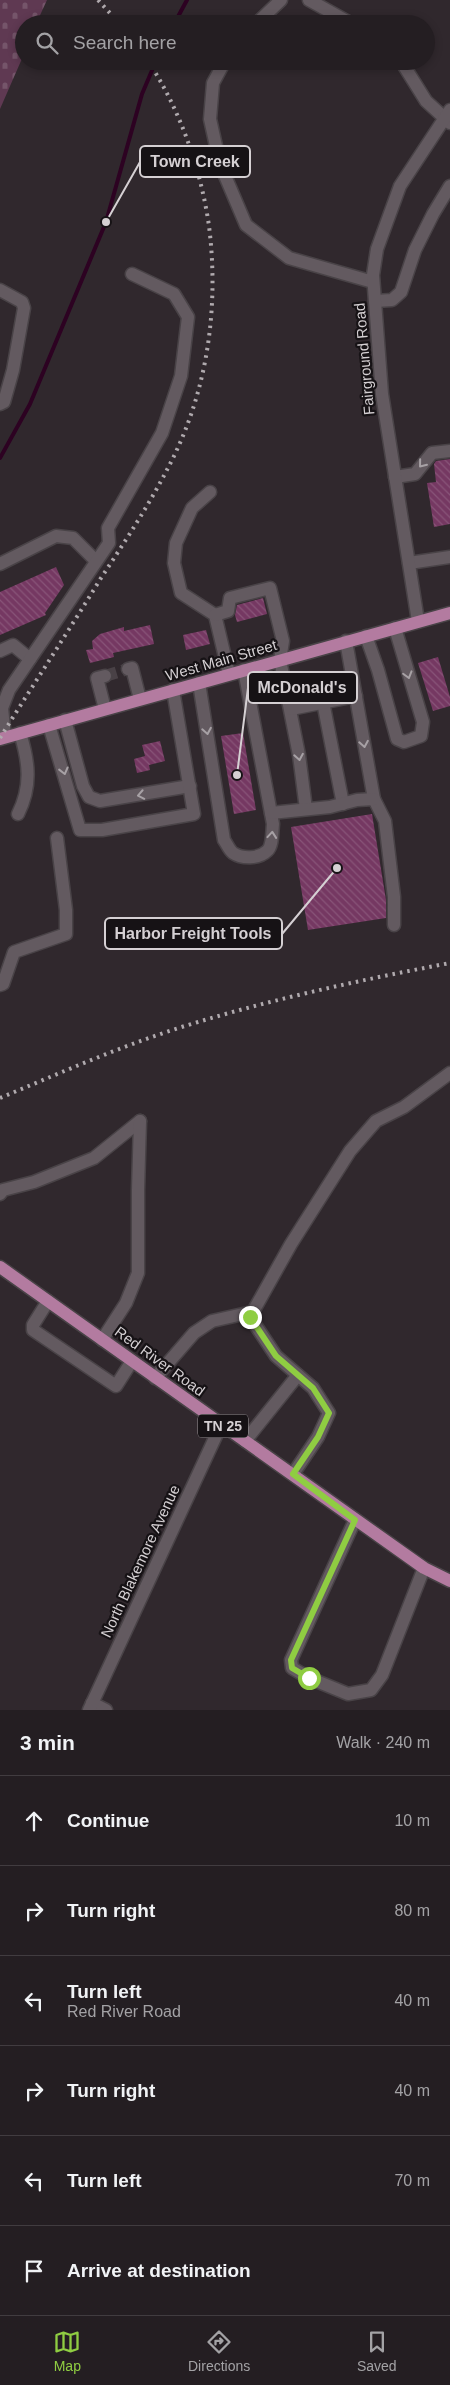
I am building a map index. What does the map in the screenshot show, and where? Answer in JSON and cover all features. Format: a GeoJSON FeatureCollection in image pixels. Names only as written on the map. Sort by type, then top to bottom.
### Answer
{"type":"FeatureCollection","features":[{"type":"Feature","properties":{"kind":"main road","name":"West Main Street"},"geometry":{"type":"LineString","coordinates":[[3,738],[450,613]]}},
{"type":"Feature","properties":{"kind":"main road","name":"Red River Road"},"geometry":{"type":"LineString","coordinates":[[0,1267],[355,1520],[424,1568],[450,1581]]}},
{"type":"Feature","properties":{"kind":"street"},"geometry":{"type":"LineString","coordinates":[[265,15],[281,0]]}},
{"type":"Feature","properties":{"kind":"street"},"geometry":{"type":"LineString","coordinates":[[309,0],[336,15]]}},
{"type":"Feature","properties":{"kind":"street"},"geometry":{"type":"LineString","coordinates":[[220,70],[213,83],[210,119],[220,164],[246,225],[289,258],[373,282]]}},
{"type":"Feature","properties":{"kind":"street"},"geometry":{"type":"LineString","coordinates":[[407,70],[426,101],[448,117]]}},
{"type":"Feature","properties":{"kind":"street","name":"Fairground Road"},"geometry":{"type":"LineString","coordinates":[[418,621],[382,394],[373,282],[377,249],[400,186],[448,117]]}},
{"type":"Feature","properties":{"kind":"street"},"geometry":{"type":"LineString","coordinates":[[375,301],[392,300],[401,292],[415,250],[450,186]]}},
{"type":"Feature","properties":{"kind":"street"},"geometry":{"type":"LineString","coordinates":[[3,738],[2,708],[9,690],[109,543],[108,528],[162,433],[181,376],[188,317],[174,294],[132,274]]}},
{"type":"Feature","properties":{"kind":"street"},"geometry":{"type":"LineString","coordinates":[[0,290],[22,302],[24,308],[13,370],[4,402],[0,404]]}},
{"type":"Feature","properties":{"kind":"street"},"geometry":{"type":"LineString","coordinates":[[395,477],[414,474],[432,453],[450,451]]}},
{"type":"Feature","properties":{"kind":"street"},"geometry":{"type":"LineString","coordinates":[[210,492],[192,508],[176,543],[174,563],[181,593],[214,615],[229,674]]}},
{"type":"Feature","properties":{"kind":"street"},"geometry":{"type":"LineString","coordinates":[[0,564],[56,536],[73,538],[96,561]]}},
{"type":"Feature","properties":{"kind":"street"},"geometry":{"type":"LineString","coordinates":[[409,563],[450,557]]}},
{"type":"Feature","properties":{"kind":"street"},"geometry":{"type":"LineString","coordinates":[[214,615],[228,611],[230,598],[270,588],[283,641],[280,660],[291,709],[306,809]]}},
{"type":"Feature","properties":{"kind":"street"},"geometry":{"type":"LineString","coordinates":[[366,636],[378,670],[397,739],[404,742],[421,736],[423,722],[395,628]]}},
{"type":"Feature","properties":{"kind":"street"},"geometry":{"type":"LineString","coordinates":[[346,642],[374,799],[385,820],[394,897],[394,925]]}},
{"type":"Feature","properties":{"kind":"street"},"geometry":{"type":"LineString","coordinates":[[0,651],[13,645],[30,659]]}},
{"type":"Feature","properties":{"kind":"street"},"geometry":{"type":"LineString","coordinates":[[128,669],[132,668],[140,699]]}},
{"type":"Feature","properties":{"kind":"street"},"geometry":{"type":"LineString","coordinates":[[199,683],[224,840],[232,852],[244,858],[258,856],[267,851],[271,843],[273,824],[244,670]]}},
{"type":"Feature","properties":{"kind":"street"},"geometry":{"type":"LineString","coordinates":[[105,676],[97,678],[106,709]]}},
{"type":"Feature","properties":{"kind":"street"},"geometry":{"type":"LineString","coordinates":[[49,725],[80,830],[102,830],[194,814],[173,690]]}},
{"type":"Feature","properties":{"kind":"street"},"geometry":{"type":"LineString","coordinates":[[291,709],[356,696]]}},
{"type":"Feature","properties":{"kind":"street"},"geometry":{"type":"LineString","coordinates":[[323,702],[343,804]]}},
{"type":"Feature","properties":{"kind":"street"},"geometry":{"type":"LineString","coordinates":[[65,720],[84,786],[89,797],[100,801],[190,786]]}},
{"type":"Feature","properties":{"kind":"street"},"geometry":{"type":"LineString","coordinates":[[18,814],[26,798],[28,780],[26,754],[20,733]]}},
{"type":"Feature","properties":{"kind":"street"},"geometry":{"type":"LineString","coordinates":[[271,813],[330,807],[357,800],[374,799]]}},
{"type":"Feature","properties":{"kind":"street"},"geometry":{"type":"LineString","coordinates":[[0,985],[3,984],[14,952],[66,934],[66,910],[57,838]]}},
{"type":"Feature","properties":{"kind":"street"},"geometry":{"type":"LineString","coordinates":[[293,1474],[318,1437],[329,1413],[313,1388],[276,1356],[250,1317],[291,1244],[350,1151],[376,1121],[404,1107],[450,1073]]}},
{"type":"Feature","properties":{"kind":"street"},"geometry":{"type":"LineString","coordinates":[[0,1194],[3,1190],[34,1182],[94,1158],[140,1121],[138,1273],[126,1303],[102,1340]]}},
{"type":"Feature","properties":{"kind":"street"},"geometry":{"type":"LineString","coordinates":[[48,1301],[32,1325],[34,1330],[116,1386],[132,1361]]}},
{"type":"Feature","properties":{"kind":"street"},"geometry":{"type":"LineString","coordinates":[[155,1378],[194,1333],[212,1320],[252,1312]]}},
{"type":"Feature","properties":{"kind":"street"},"geometry":{"type":"LineString","coordinates":[[245,1441],[298,1375]]}},
{"type":"Feature","properties":{"kind":"street","name":"North Blakemore Avenue"},"geometry":{"type":"LineString","coordinates":[[91,1707],[221,1425]]}},
{"type":"Feature","properties":{"kind":"street"},"geometry":{"type":"LineString","coordinates":[[355,1520],[291,1660],[292,1668],[309,1678],[348,1694],[371,1690],[382,1675],[424,1568]]}},
{"type":"Feature","properties":{"kind":"street"},"geometry":{"type":"LineString","coordinates":[[91,1707],[106,1710]]}},
{"type":"Feature","properties":{"kind":"green space"},"geometry":{"type":"Polygon","coordinates":[[[0,0],[47,0],[40,15],[15,15],[15,70],[17,70],[0,109],[0,0]]]}},
{"type":"Feature","properties":{"kind":"building"},"geometry":{"type":"Polygon","coordinates":[[[450,459],[450,524],[434,527],[427,483],[436,482],[434,464],[436,461],[450,459]]]}},
{"type":"Feature","properties":{"kind":"building"},"geometry":{"type":"Polygon","coordinates":[[[56,567],[64,585],[45,613],[46,615],[0,635],[0,592],[56,567]]]}},
{"type":"Feature","properties":{"kind":"building"},"geometry":{"type":"Polygon","coordinates":[[[263,598],[267,614],[237,622],[235,615],[237,605],[263,598]]]}},
{"type":"Feature","properties":{"kind":"building"},"geometry":{"type":"Polygon","coordinates":[[[150,625],[154,644],[113,653],[114,657],[90,663],[86,650],[93,649],[92,641],[100,634],[124,627],[124,631],[150,625]]]}},
{"type":"Feature","properties":{"kind":"building"},"geometry":{"type":"Polygon","coordinates":[[[206,630],[210,644],[186,650],[183,635],[206,630]]]}},
{"type":"Feature","properties":{"kind":"building"},"geometry":{"type":"Polygon","coordinates":[[[438,657],[450,697],[450,706],[433,711],[418,663],[438,657]]]}},
{"type":"Feature","properties":{"kind":"building"},"geometry":{"type":"Polygon","coordinates":[[[243,733],[256,810],[234,814],[221,736],[243,733]]]}},
{"type":"Feature","properties":{"kind":"building"},"geometry":{"type":"Polygon","coordinates":[[[160,741],[165,761],[149,765],[150,770],[137,773],[134,759],[145,756],[142,745],[160,741]]]}},
{"type":"Feature","properties":{"kind":"building"},"geometry":{"type":"Polygon","coordinates":[[[372,814],[386,900],[386,918],[308,930],[291,827],[372,814]]]}},
{"type":"Feature","properties":{"kind":"waterway"},"geometry":{"type":"LineString","coordinates":[[179,15],[187,0]]}},
{"type":"Feature","properties":{"kind":"waterway"},"geometry":{"type":"LineString","coordinates":[[0,458],[30,404],[106,222],[142,94],[152,70]]}},
{"type":"Feature","properties":{"kind":"tunnel"},"geometry":{"type":"LineString","coordinates":[[105,676],[128,669]]}},
{"type":"Feature","properties":{"kind":"railway"},"geometry":{"type":"LineString","coordinates":[[98,0],[112,15]]}},
{"type":"Feature","properties":{"kind":"railway"},"geometry":{"type":"LineString","coordinates":[[0,738],[155,492],[184,434],[202,376],[208,347],[211,317],[212,256],[209,226],[201,183],[188,140],[170,99],[153,70]]}},
{"type":"Feature","properties":{"kind":"railway"},"geometry":{"type":"LineString","coordinates":[[0,1098],[73,1067],[198,1022],[324,989],[450,963]]}},
{"type":"Feature","properties":{"kind":"place","name":"Town Creek"},"geometry":{"type":"Point","coordinates":[106,222]}},
{"type":"Feature","properties":{"kind":"place","name":"McDonald's"},"geometry":{"type":"Point","coordinates":[237,775]}},
{"type":"Feature","properties":{"kind":"place","name":"Harbor Freight Tools"},"geometry":{"type":"Point","coordinates":[337,868]}},
{"type":"Feature","properties":{"kind":"route"},"geometry":{"type":"LineString","coordinates":[[250,1317],[276,1356],[313,1388],[329,1413],[318,1437],[293,1474],[355,1520],[291,1660],[292,1668],[309,1678]]}}]}
